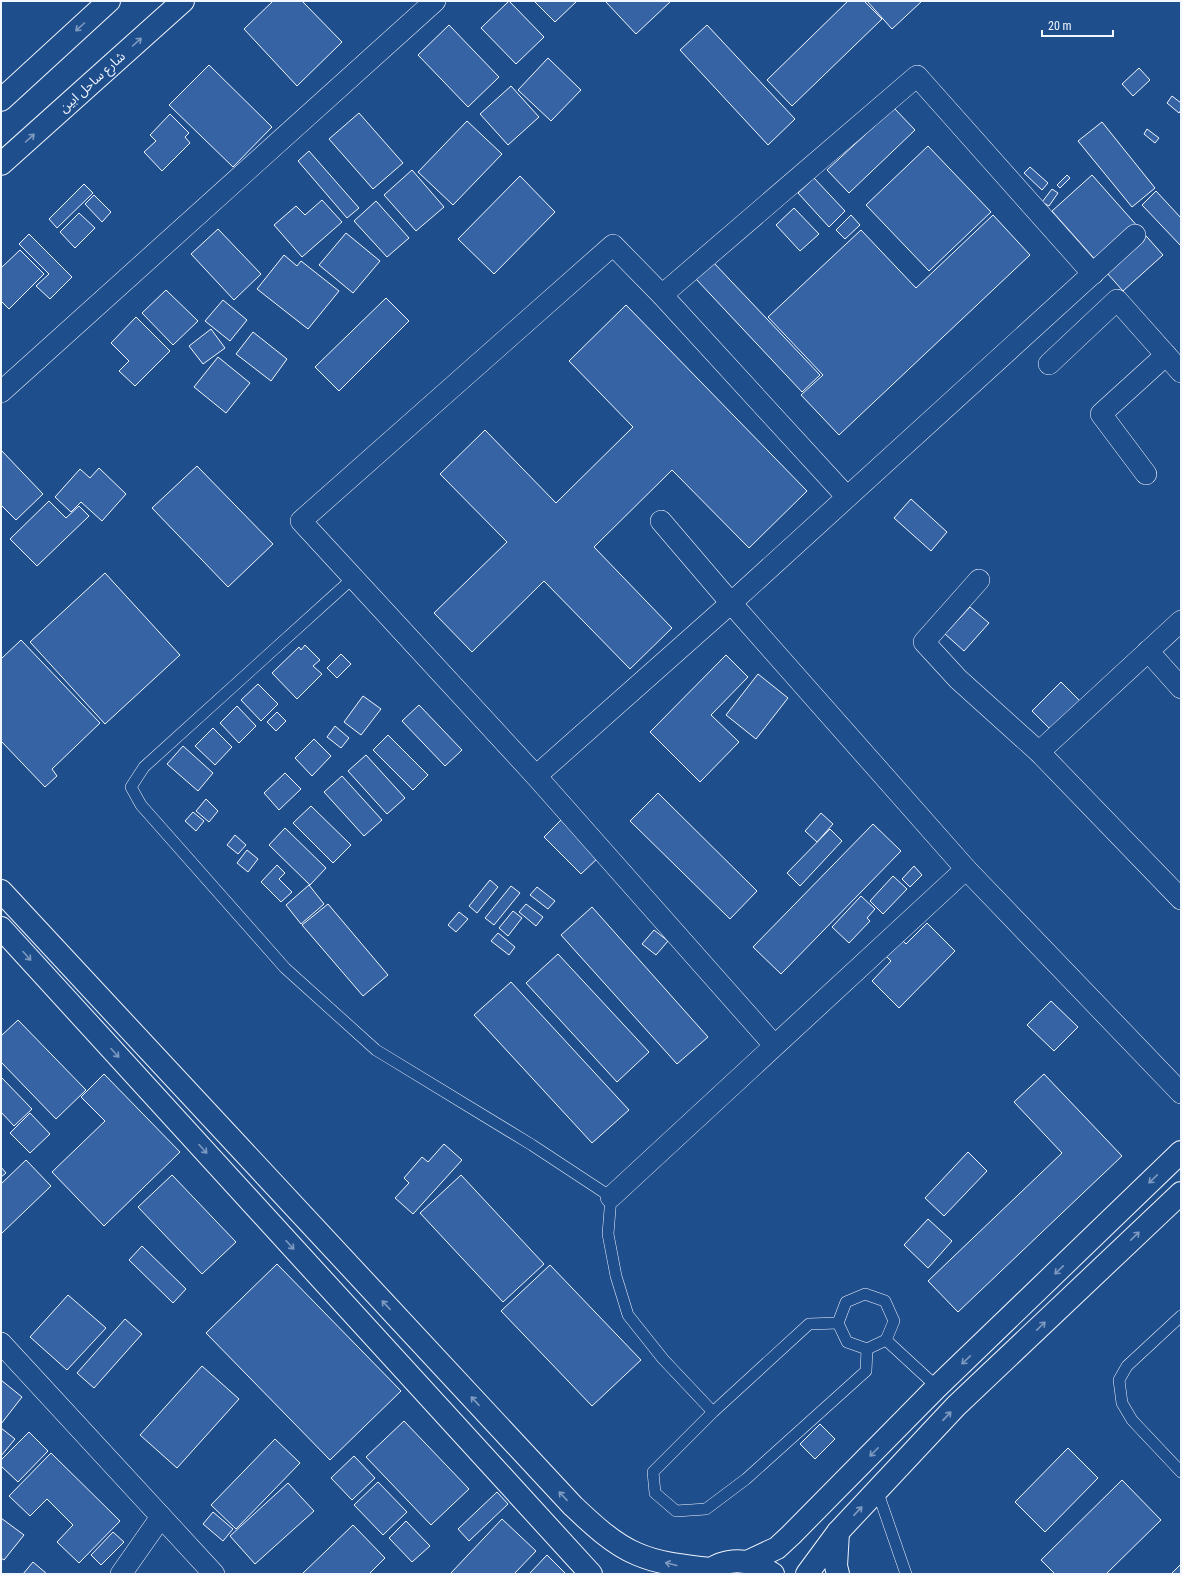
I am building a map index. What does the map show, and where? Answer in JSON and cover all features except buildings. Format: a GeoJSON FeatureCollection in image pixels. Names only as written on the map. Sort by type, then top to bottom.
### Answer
{"type":"FeatureCollection","features":[{"type":"Feature","properties":{"kind":"main road"},"geometry":{"type":"LineString","coordinates":[[1,100],[109,1]]}},
{"type":"Feature","properties":{"kind":"main road","name":"شارع ساحل ابين"},"geometry":{"type":"LineString","coordinates":[[1,164],[183,1]]}},
{"type":"Feature","properties":{"kind":"main road"},"geometry":{"type":"LineString","coordinates":[[1,891],[572,1506],[603,1533],[636,1554],[673,1565],[707,1572],[721,1563],[734,1561],[747,1562],[761,1566],[773,1574]]}},
{"type":"Feature","properties":{"kind":"main road"},"geometry":{"type":"LineString","coordinates":[[1,928],[591,1574]]}},
{"type":"Feature","properties":{"kind":"main road"},"geometry":{"type":"LineString","coordinates":[[747,1562],[777,1548],[791,1535],[937,1387],[1181,1152]]}},
{"type":"Feature","properties":{"kind":"main road"},"geometry":{"type":"LineString","coordinates":[[807,1574],[838,1532],[956,1406],[1181,1193]]}},
{"type":"Feature","properties":{"kind":"main road"},"geometry":{"type":"LineString","coordinates":[[838,1532],[836,1566],[838,1574]]}},
{"type":"Feature","properties":{"kind":"street"},"geometry":{"type":"LineString","coordinates":[[1,392],[435,1]]}},
{"type":"Feature","properties":{"kind":"street"},"geometry":{"type":"LineString","coordinates":[[662,295],[916,76],[1093,274]]}},
{"type":"Feature","properties":{"kind":"street"},"geometry":{"type":"LineString","coordinates":[[536,776],[731,603],[1135,235]]}},
{"type":"Feature","properties":{"kind":"street"},"geometry":{"type":"LineString","coordinates":[[774,1045],[536,776],[301,521],[613,245],[662,295],[847,497]]}},
{"type":"Feature","properties":{"kind":"street"},"geometry":{"type":"LineString","coordinates":[[1048,364],[1117,300],[1181,372]]}},
{"type":"Feature","properties":{"kind":"street"},"geometry":{"type":"LineString","coordinates":[[1146,474],[1101,414],[1166,355]]}},
{"type":"Feature","properties":{"kind":"street"},"geometry":{"type":"LineString","coordinates":[[661,521],[731,603],[966,869],[1181,1093]]}},
{"type":"Feature","properties":{"kind":"street"},"geometry":{"type":"LineString","coordinates":[[978,580],[924,642],[958,679],[1039,752],[1181,899]]}},
{"type":"Feature","properties":{"kind":"street"},"geometry":{"type":"LineString","coordinates":[[1039,752],[1181,621]]}},
{"type":"Feature","properties":{"kind":"street"},"geometry":{"type":"LineString","coordinates":[[1148,651],[1181,688]]}},
{"type":"Feature","properties":{"kind":"street"},"geometry":{"type":"LineString","coordinates":[[611,1197],[966,869]]}},
{"type":"Feature","properties":{"kind":"street"},"geometry":{"type":"LineString","coordinates":[[1,1343],[214,1574]]}},
{"type":"Feature","properties":{"kind":"street"},"geometry":{"type":"LineString","coordinates":[[121,1574],[161,1517]]}},
{"type":"Feature","properties":{"kind":"lane"},"geometry":{"type":"LineString","coordinates":[[353,578],[144,767],[131,787],[140,806],[285,968],[376,1050],[532,1145],[611,1197],[608,1234],[616,1276],[628,1315],[663,1359],[713,1412]]}},
{"type":"Feature","properties":{"kind":"lane"},"geometry":{"type":"LineString","coordinates":[[865,1294],[885,1301],[894,1321],[886,1340],[867,1349],[847,1342],[838,1323],[846,1302],[865,1294]]}},
{"type":"Feature","properties":{"kind":"lane"},"geometry":{"type":"LineString","coordinates":[[1181,1316],[1127,1366],[1119,1380],[1122,1403],[1132,1420],[1181,1472]]}},
{"type":"Feature","properties":{"kind":"lane"},"geometry":{"type":"LineString","coordinates":[[838,1323],[809,1324],[713,1412],[653,1472],[654,1493],[676,1511],[706,1509],[746,1479],[866,1371],[867,1349]]}},
{"type":"Feature","properties":{"kind":"lane"},"geometry":{"type":"LineString","coordinates":[[886,1340],[937,1387]]}},
{"type":"Feature","properties":{"kind":"lane"},"geometry":{"type":"LineString","coordinates":[[877,1490],[906,1574]]}}]}
